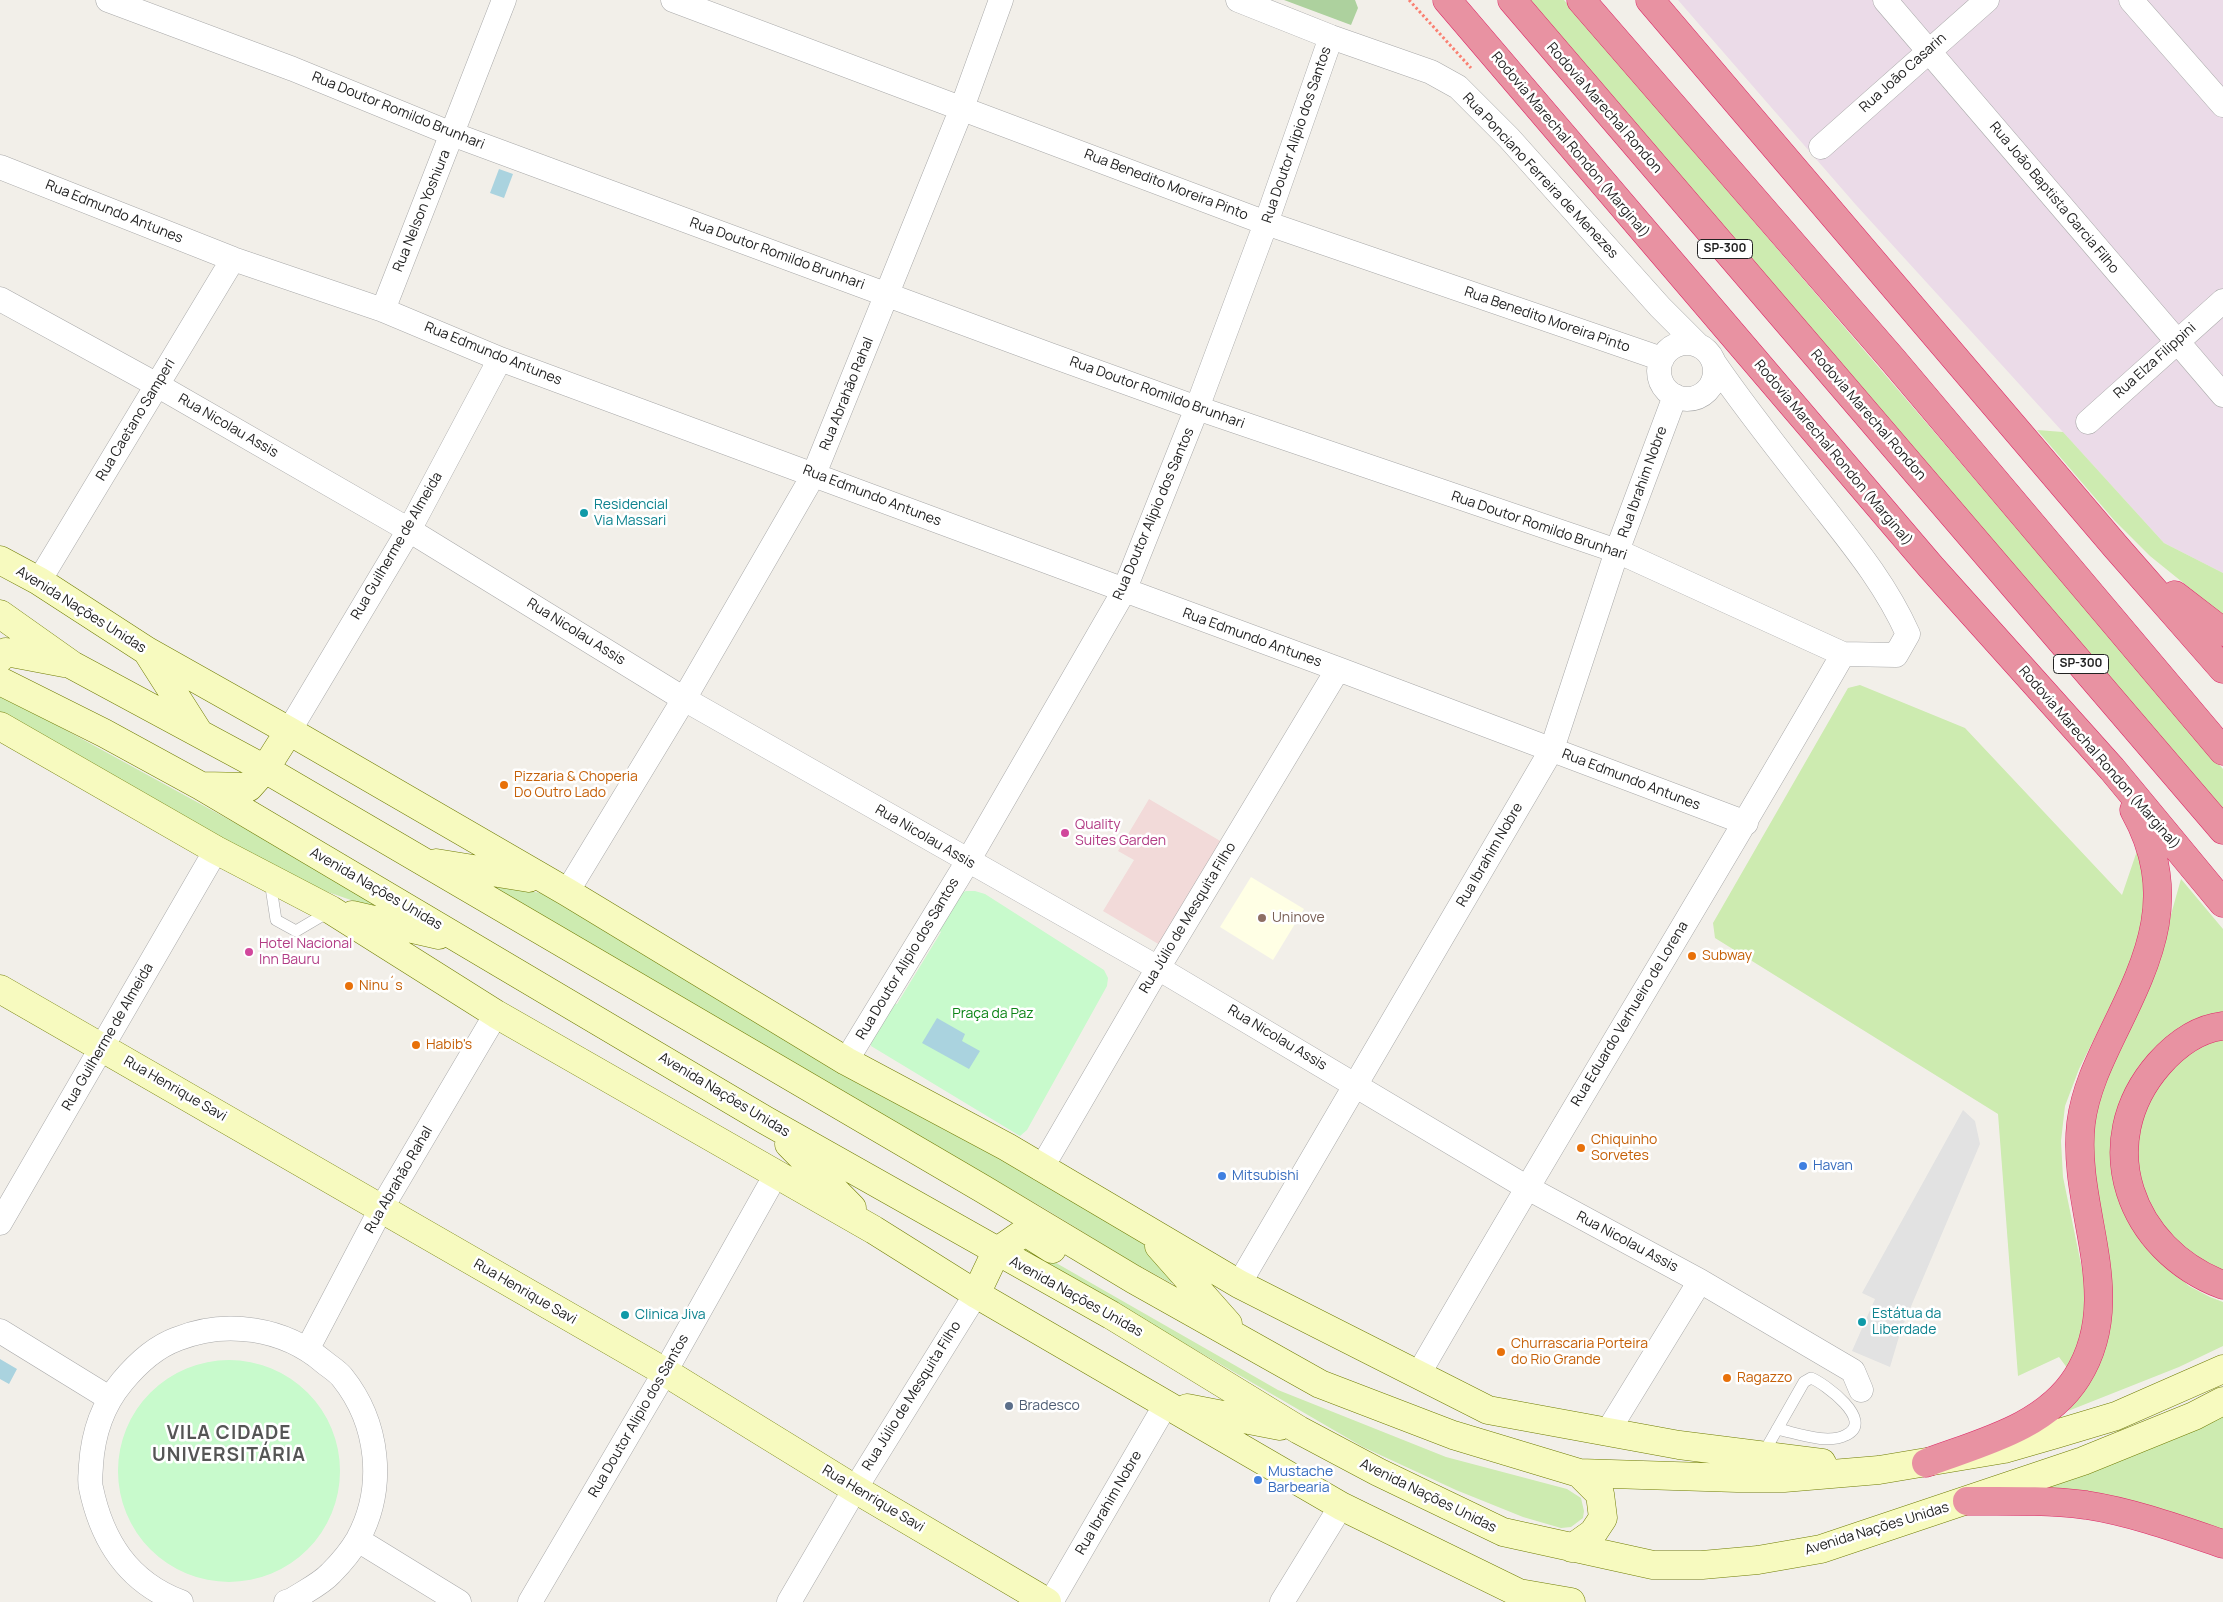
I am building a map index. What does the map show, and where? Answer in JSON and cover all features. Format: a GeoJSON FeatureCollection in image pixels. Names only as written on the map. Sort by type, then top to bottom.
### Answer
{"type":"FeatureCollection","features":[{"type":"Feature","properties":{"kind":"highway","name":"Rodovia Marechal Rondon (Marginal)"},"geometry":{"type":"LineString","coordinates":[[1447,0],[1931,568],[2112,770],[2223,903]]}},
{"type":"Feature","properties":{"kind":"highway","name":"Rodovia Marechal Rondon"},"geometry":{"type":"LineString","coordinates":[[1512,0],[2223,830]]}},
{"type":"Feature","properties":{"kind":"highway"},"geometry":{"type":"LineString","coordinates":[[1580,0],[1893,360],[2223,751]]}},
{"type":"Feature","properties":{"kind":"highway"},"geometry":{"type":"LineString","coordinates":[[1650,0],[2116,547],[2223,669]]}},
{"type":"Feature","properties":{"kind":"highway"},"geometry":{"type":"LineString","coordinates":[[2116,547],[2223,632]]}},
{"type":"Feature","properties":{"kind":"highway"},"geometry":{"type":"LineString","coordinates":[[1926,1463],[2019,1427],[2043,1413],[2062,1397],[2077,1376],[2089,1353],[2096,1327],[2099,1300],[2098,1269],[2084,1189],[2080,1153],[2081,1124],[2095,1070],[2145,966],[2154,938],[2157,911],[2154,861],[2148,840],[2141,823],[2112,770]]}},
{"type":"Feature","properties":{"kind":"highway"},"geometry":{"type":"LineString","coordinates":[[2223,1026],[2202,1031],[2184,1041],[2152,1072],[2140,1088],[2131,1108],[2124,1147],[2125,1168],[2130,1190],[2137,1211],[2148,1230],[2180,1263],[2206,1279],[2223,1285]]}},
{"type":"Feature","properties":{"kind":"highway"},"geometry":{"type":"LineString","coordinates":[[1967,1501],[2049,1501],[2088,1505],[2141,1518],[2223,1544]]}},
{"type":"Feature","properties":{"kind":"main road","name":"Avenida Nações Unidas"},"geometry":{"type":"LineString","coordinates":[[0,560],[39,581],[147,651],[289,731],[556,887],[846,1061],[1007,1147],[1040,1169],[1239,1284],[1488,1410],[1547,1423],[1608,1431],[1679,1445],[1878,1470]]}},
{"type":"Feature","properties":{"kind":"main road","name":"Avenida Nações Unidas"},"geometry":{"type":"LineString","coordinates":[[0,614],[72,665],[265,769],[983,1188],[1133,1279],[1320,1384],[1453,1435],[1579,1473],[1784,1478],[1878,1470],[2004,1448],[2107,1418],[2164,1396],[2223,1369]]}},
{"type":"Feature","properties":{"kind":"main road"},"geometry":{"type":"LineString","coordinates":[[147,651],[200,734]]}},
{"type":"Feature","properties":{"kind":"main road"},"geometry":{"type":"LineString","coordinates":[[0,658],[6,652],[72,665]]}},
{"type":"Feature","properties":{"kind":"main road","name":"Avenida Nações Unidas"},"geometry":{"type":"LineString","coordinates":[[0,681],[104,732],[201,786],[765,1120],[996,1252],[1111,1315],[1299,1430],[1378,1472],[1503,1532],[1653,1565],[1702,1565],[1758,1560],[1820,1549],[2083,1461],[2194,1416],[2223,1401]]}},
{"type":"Feature","properties":{"kind":"main road"},"geometry":{"type":"LineString","coordinates":[[0,726],[216,850],[331,910],[496,1014],[775,1176],[874,1230],[976,1294],[1341,1506],[1516,1597],[1571,1602]]}},
{"type":"Feature","properties":{"kind":"main road"},"geometry":{"type":"LineString","coordinates":[[201,786],[249,787],[265,769],[289,731]]}},
{"type":"Feature","properties":{"kind":"main road"},"geometry":{"type":"LineString","coordinates":[[420,861],[556,887]]}},
{"type":"Feature","properties":{"kind":"main road"},"geometry":{"type":"LineString","coordinates":[[331,910],[466,942]]}},
{"type":"Feature","properties":{"kind":"main road","name":"Rua Henrique Savi"},"geometry":{"type":"LineString","coordinates":[[0,989],[380,1210],[665,1372],[855,1489],[1046,1602]]}},
{"type":"Feature","properties":{"kind":"main road"},"geometry":{"type":"LineString","coordinates":[[765,1120],[874,1230]]}},
{"type":"Feature","properties":{"kind":"main road"},"geometry":{"type":"LineString","coordinates":[[1143,1228],[1240,1338]]}},
{"type":"Feature","properties":{"kind":"main road"},"geometry":{"type":"LineString","coordinates":[[976,1294],[996,1252],[1025,1232],[1113,1285],[1133,1279]]}},
{"type":"Feature","properties":{"kind":"main road"},"geometry":{"type":"LineString","coordinates":[[1166,1404],[1299,1430]]}},
{"type":"Feature","properties":{"kind":"main road"},"geometry":{"type":"LineString","coordinates":[[1572,1548],[1593,1534],[1604,1518],[1600,1494],[1579,1473]]}},
{"type":"Feature","properties":{"kind":"street","name":"Rua Nelson Yoshiura"},"geometry":{"type":"LineString","coordinates":[[383,310],[504,0]]}},
{"type":"Feature","properties":{"kind":"street","name":"Rua Benedito Moreira Pinto"},"geometry":{"type":"LineString","coordinates":[[674,0],[1266,223],[1665,355]]}},
{"type":"Feature","properties":{"kind":"street","name":"Rua Abrahão Rahal"},"geometry":{"type":"LineString","coordinates":[[556,887],[684,699],[814,474],[962,108],[1001,0]]}},
{"type":"Feature","properties":{"kind":"street","name":"Rua Ponciano Ferreira de Menezes"},"geometry":{"type":"LineString","coordinates":[[1238,0],[1331,37],[1431,72],[1458,87],[1509,138],[1660,307],[1697,344]]}},
{"type":"Feature","properties":{"kind":"street","name":"Rua João Baptista Garcia Filho"},"geometry":{"type":"LineString","coordinates":[[1885,0],[2223,395]]}},
{"type":"Feature","properties":{"kind":"street","name":"Rua João Casarin"},"geometry":{"type":"LineString","coordinates":[[1821,147],[1928,50],[1987,0]]}},
{"type":"Feature","properties":{"kind":"street"},"geometry":{"type":"LineString","coordinates":[[2131,0],[2223,105]]}},
{"type":"Feature","properties":{"kind":"street","name":"Rua Doutor Romildo Brunhari"},"geometry":{"type":"LineString","coordinates":[[117,2],[293,69],[452,134],[1198,408],[1617,551],[1843,654],[1896,655],[1908,634],[1894,603],[1872,569],[1739,398],[1715,364]]}},
{"type":"Feature","properties":{"kind":"street","name":"Rua Doutor Alipio dos Santos"},"geometry":{"type":"LineString","coordinates":[[846,1061],[968,861],[1124,591],[1198,408],[1266,223],[1331,37]]}},
{"type":"Feature","properties":{"kind":"street","name":"Rua Edmundo Antunes"},"geometry":{"type":"LineString","coordinates":[[0,167],[233,259],[383,310],[500,359],[1338,669],[1746,824]]}},
{"type":"Feature","properties":{"kind":"street","name":"Rua Caetano Samperi"},"geometry":{"type":"LineString","coordinates":[[39,581],[233,259]]}},
{"type":"Feature","properties":{"kind":"street","name":"Rua Nicolau Assis"},"geometry":{"type":"LineString","coordinates":[[0,299],[157,385],[409,530],[684,699],[1158,968],[1526,1188],[1700,1281],[1838,1375]]}},
{"type":"Feature","properties":{"kind":"street","name":"Rua Elza Filippini"},"geometry":{"type":"LineString","coordinates":[[2088,422],[2223,301]]}},
{"type":"Feature","properties":{"kind":"street"},"geometry":{"type":"LineString","coordinates":[[1660,307],[1665,355],[1659,372],[1661,381],[1666,389],[1675,396],[1691,399],[1708,390],[1713,382],[1715,364],[1711,356],[1697,344],[1679,344],[1665,355]]}},
{"type":"Feature","properties":{"kind":"street","name":"Rua Guilherme de Almeida"},"geometry":{"type":"LineString","coordinates":[[289,731],[409,530],[500,359]]}},
{"type":"Feature","properties":{"kind":"street"},"geometry":{"type":"LineString","coordinates":[[1708,390],[1739,398]]}},
{"type":"Feature","properties":{"kind":"street","name":"Rua Ibrahim Nobre"},"geometry":{"type":"LineString","coordinates":[[1239,1284],[1552,749],[1617,551],[1675,396]]}},
{"type":"Feature","properties":{"kind":"street","name":"Rua Eduardo Verhueiro de Lorena"},"geometry":{"type":"LineString","coordinates":[[1418,1375],[1526,1188],[1746,824],[1843,654]]}},
{"type":"Feature","properties":{"kind":"street","name":"Rua Júlio de Mesquita Filho"},"geometry":{"type":"LineString","coordinates":[[1040,1169],[1158,968],[1338,669]]}},
{"type":"Feature","properties":{"kind":"street","name":"Rua Guilherme de Almeida"},"geometry":{"type":"LineString","coordinates":[[0,1223],[216,850]]}},
{"type":"Feature","properties":{"kind":"street","name":"Rua Abrahão Rahal"},"geometry":{"type":"LineString","coordinates":[[308,1348],[380,1210],[496,1014]]}},
{"type":"Feature","properties":{"kind":"street","name":"Rua Doutor Alipio dos Santos"},"geometry":{"type":"LineString","coordinates":[[530,1602],[665,1372],[775,1176]]}},
{"type":"Feature","properties":{"kind":"street"},"geometry":{"type":"LineString","coordinates":[[1608,1431],[1700,1281]]}},
{"type":"Feature","properties":{"kind":"street","name":"Rua Júlio de Mesquita Filho"},"geometry":{"type":"LineString","coordinates":[[789,1602],[855,1489],[976,1294]]}},
{"type":"Feature","properties":{"kind":"street"},"geometry":{"type":"LineString","coordinates":[[167,1600],[126,1567],[102,1529],[90,1486],[92,1440],[109,1398],[138,1363],[176,1339],[220,1328],[266,1331],[308,1348],[341,1376],[365,1413],[376,1455],[373,1499],[358,1540],[330,1575],[286,1602]]}},
{"type":"Feature","properties":{"kind":"street"},"geometry":{"type":"LineString","coordinates":[[0,1331],[109,1398]]}},
{"type":"Feature","properties":{"kind":"street","name":"Rua Ibrahim Nobre"},"geometry":{"type":"LineString","coordinates":[[1051,1602],[1166,1404]]}},
{"type":"Feature","properties":{"kind":"street"},"geometry":{"type":"LineString","coordinates":[[1282,1602],[1341,1506]]}},
{"type":"Feature","properties":{"kind":"street"},"geometry":{"type":"LineString","coordinates":[[358,1540],[459,1602]]}},
{"type":"Feature","properties":{"kind":"lane"},"geometry":{"type":"LineString","coordinates":[[1762,1456],[1777,1429],[1804,1382],[1810,1378],[1838,1375],[1842,1398],[1855,1421],[1854,1427],[1846,1435],[1824,1439],[1777,1429]]}},
{"type":"Feature","properties":{"kind":"path"},"geometry":{"type":"LineString","coordinates":[[1409,0],[1476,74]]}},
{"type":"Feature","properties":{"kind":"shaded area"},"geometry":{"type":"Polygon","coordinates":[[[1678,0],[2223,0],[2223,573],[2164,543],[1856,205],[1678,0]]]}},
{"type":"Feature","properties":{"kind":"shaded area"},"geometry":{"type":"Polygon","coordinates":[[[1149,799],[1222,842],[1160,945],[1103,911],[1134,860],[1118,851],[1149,799]]]}},
{"type":"Feature","properties":{"kind":"shaded area","name":"Uninove"},"geometry":{"type":"Polygon","coordinates":[[[1251,877],[1304,909],[1273,960],[1220,927],[1251,877]]]}},
{"type":"Feature","properties":{"kind":"shaded area"},"geometry":{"type":"Polygon","coordinates":[[[1963,1110],[1975,1121],[1980,1144],[1901,1330],[1890,1367],[1852,1351],[1875,1299],[1862,1293],[1963,1110]]]}},
{"type":"Feature","properties":{"kind":"green space"},"geometry":{"type":"Polygon","coordinates":[[[1284,0],[1355,0],[1358,8],[1351,25],[1284,0]]]}},
{"type":"Feature","properties":{"kind":"green space"},"geometry":{"type":"Polygon","coordinates":[[[1529,0],[1564,0],[2223,769],[2223,811],[1529,0]]]}},
{"type":"Feature","properties":{"kind":"green space"},"geometry":{"type":"Polygon","coordinates":[[[2037,430],[2063,432],[2164,543],[2223,573],[2223,615],[2150,556],[2114,520],[2037,430]]]}},
{"type":"Feature","properties":{"kind":"green space"},"geometry":{"type":"Polygon","coordinates":[[[1860,685],[1965,728],[2122,895],[2140,842],[2148,892],[2133,961],[2079,1069],[2065,1106],[2061,1141],[2063,1177],[2088,1298],[2078,1348],[2068,1369],[2059,1357],[2018,1376],[1998,1114],[1715,938],[1713,923],[1848,688],[1860,685]]]}},
{"type":"Feature","properties":{"kind":"green space"},"geometry":{"type":"Polygon","coordinates":[[[0,694],[350,886],[375,903],[371,907],[296,881],[0,712],[0,694]]]}},
{"type":"Feature","properties":{"kind":"green space"},"geometry":{"type":"Polygon","coordinates":[[[2181,879],[2223,929],[2223,1014],[2174,1033],[2155,1048],[2139,1066],[2118,1112],[2155,1255],[2189,1286],[2223,1302],[2223,1346],[2179,1367],[2068,1411],[2082,1392],[2092,1113],[2163,943],[2181,879]]]}},
{"type":"Feature","properties":{"kind":"green space"},"geometry":{"type":"Polygon","coordinates":[[[488,885],[541,893],[1126,1232],[1146,1246],[1175,1281],[1171,1283],[1132,1262],[1047,1210],[488,885]]]}},
{"type":"Feature","properties":{"kind":"green space","name":"Praça da Paz"},"geometry":{"type":"Polygon","coordinates":[[[966,891],[985,894],[1104,970],[1108,978],[1107,986],[1027,1130],[1020,1136],[871,1046],[871,1036],[892,1003],[897,1004],[941,932],[935,928],[958,894],[966,891]]]}},
{"type":"Feature","properties":{"kind":"green space"},"geometry":{"type":"Polygon","coordinates":[[[2223,1035],[2223,1276],[2176,1248],[2140,1189],[2136,1123],[2170,1063],[2223,1035]]]}},
{"type":"Feature","properties":{"kind":"green space"},"geometry":{"type":"Polygon","coordinates":[[[1030,1248],[1278,1390],[1446,1457],[1567,1489],[1581,1498],[1584,1511],[1583,1518],[1571,1527],[1561,1528],[1523,1517],[1456,1490],[1363,1447],[1022,1249],[1030,1248]]]}},
{"type":"Feature","properties":{"kind":"green space"},"geometry":{"type":"Polygon","coordinates":[[[218,1360],[240,1360],[272,1368],[291,1378],[308,1392],[322,1409],[332,1428],[338,1449],[340,1471],[338,1493],[332,1514],[322,1533],[308,1550],[291,1564],[261,1578],[240,1582],[218,1582],[197,1578],[167,1564],[143,1542],[136,1533],[122,1503],[118,1482],[118,1460],[122,1439],[136,1409],[158,1385],[167,1378],[197,1364],[218,1360]]]}},
{"type":"Feature","properties":{"kind":"green space"},"geometry":{"type":"Polygon","coordinates":[[[2223,1414],[2223,1534],[2021,1492],[2223,1414]]]}},
{"type":"Feature","properties":{"kind":"water"},"geometry":{"type":"Polygon","coordinates":[[[499,169],[513,174],[504,198],[490,193],[499,169]]]}},
{"type":"Feature","properties":{"kind":"water"},"geometry":{"type":"Polygon","coordinates":[[[937,1018],[965,1034],[962,1041],[980,1051],[969,1069],[922,1043],[937,1018]]]}},
{"type":"Feature","properties":{"kind":"water"},"geometry":{"type":"Polygon","coordinates":[[[0,1359],[17,1369],[9,1384],[0,1379],[0,1359]]]}},
{"type":"Feature","properties":{"kind":"place","name":"Residencial Via Massari"},"geometry":{"type":"Point","coordinates":[584,513]}},
{"type":"Feature","properties":{"kind":"place","name":"Pizzaria & Choperia Do Outro Lado"},"geometry":{"type":"Point","coordinates":[504,785]}},
{"type":"Feature","properties":{"kind":"place","name":"Quality Suites Garden"},"geometry":{"type":"Point","coordinates":[1065,833]}},
{"type":"Feature","properties":{"kind":"place","name":"Uninove"},"geometry":{"type":"Point","coordinates":[1262,918]}},
{"type":"Feature","properties":{"kind":"place","name":"Hotel Nacional Inn Bauru"},"geometry":{"type":"Point","coordinates":[249,952]}},
{"type":"Feature","properties":{"kind":"place","name":"Subway"},"geometry":{"type":"Point","coordinates":[1692,956]}},
{"type":"Feature","properties":{"kind":"place","name":"Ninu´s"},"geometry":{"type":"Point","coordinates":[349,986]}},
{"type":"Feature","properties":{"kind":"place","name":"Habib's"},"geometry":{"type":"Point","coordinates":[416,1045]}},
{"type":"Feature","properties":{"kind":"place","name":"Chiquinho Sorvetes"},"geometry":{"type":"Point","coordinates":[1581,1148]}},
{"type":"Feature","properties":{"kind":"place","name":"Havan"},"geometry":{"type":"Point","coordinates":[1803,1166]}},
{"type":"Feature","properties":{"kind":"place","name":"Mitsubishi"},"geometry":{"type":"Point","coordinates":[1222,1176]}},
{"type":"Feature","properties":{"kind":"place","name":"Clinica Jiva"},"geometry":{"type":"Point","coordinates":[625,1315]}},
{"type":"Feature","properties":{"kind":"place","name":"Estátua da Liberdade"},"geometry":{"type":"Point","coordinates":[1862,1322]}},
{"type":"Feature","properties":{"kind":"place","name":"Churrascaria Porteira do Rio Grande"},"geometry":{"type":"Point","coordinates":[1501,1352]}},
{"type":"Feature","properties":{"kind":"place","name":"Ragazzo"},"geometry":{"type":"Point","coordinates":[1727,1378]}},
{"type":"Feature","properties":{"kind":"place","name":"Bradesco"},"geometry":{"type":"Point","coordinates":[1009,1406]}},
{"type":"Feature","properties":{"kind":"place","name":"Mustache Barbearia"},"geometry":{"type":"Point","coordinates":[1258,1480]}},
{"type":"Feature","properties":{"kind":"district","name":"VILA CIDADE UNIVERSITÁRIA"},"geometry":{"type":"Point","coordinates":[229,1445]}}]}
